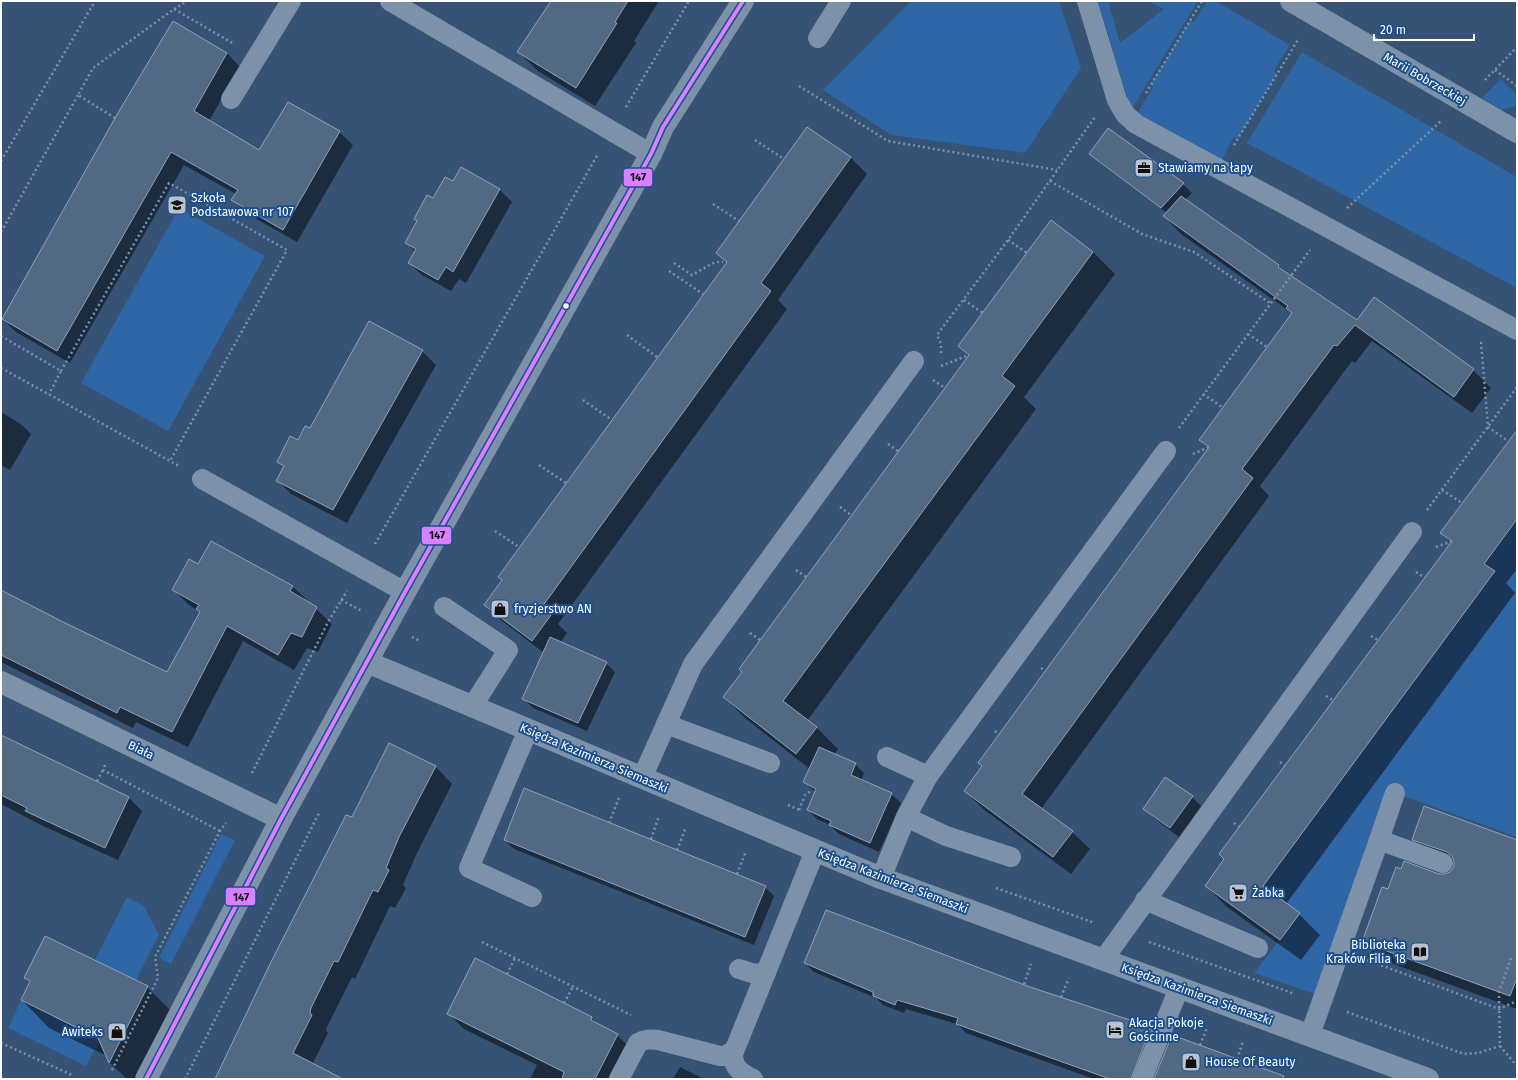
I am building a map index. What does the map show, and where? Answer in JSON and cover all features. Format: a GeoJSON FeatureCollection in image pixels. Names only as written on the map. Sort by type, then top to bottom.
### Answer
{"type":"FeatureCollection","features":[{"type":"Feature","properties":{"kind":"street"},"geometry":{"type":"LineString","coordinates":[[146,1079],[281,818],[405,592],[651,154],[663,127],[742,1]]}},
{"type":"Feature","properties":{"kind":"street","name":"Marii Bobrzeckiej"},"geometry":{"type":"LineString","coordinates":[[1291,1],[1517,132]]}},
{"type":"Feature","properties":{"kind":"street","name":"Księdza Kazimierza Siemaszki"},"geometry":{"type":"LineString","coordinates":[[367,662],[815,852],[881,878],[1428,1079]]}},
{"type":"Feature","properties":{"kind":"street","name":"Biała"},"geometry":{"type":"LineString","coordinates":[[1,682],[281,818]]}},
{"type":"Feature","properties":{"kind":"lane"},"geometry":{"type":"LineString","coordinates":[[231,99],[291,1]]}},
{"type":"Feature","properties":{"kind":"lane"},"geometry":{"type":"LineString","coordinates":[[390,1],[651,154]]}},
{"type":"Feature","properties":{"kind":"lane"},"geometry":{"type":"LineString","coordinates":[[818,38],[841,1]]}},
{"type":"Feature","properties":{"kind":"lane"},"geometry":{"type":"LineString","coordinates":[[1087,1],[1117,100],[1125,114],[1136,124],[1517,330]]}},
{"type":"Feature","properties":{"kind":"lane"},"geometry":{"type":"LineString","coordinates":[[642,778],[693,664],[914,361]]}},
{"type":"Feature","properties":{"kind":"lane"},"geometry":{"type":"LineString","coordinates":[[881,878],[906,817],[928,776],[1166,451]]}},
{"type":"Feature","properties":{"kind":"lane"},"geometry":{"type":"LineString","coordinates":[[202,479],[405,592]]}},
{"type":"Feature","properties":{"kind":"lane"},"geometry":{"type":"LineString","coordinates":[[1103,960],[1412,532]]}},
{"type":"Feature","properties":{"kind":"lane"},"geometry":{"type":"LineString","coordinates":[[444,607],[508,650],[472,707]]}},
{"type":"Feature","properties":{"kind":"lane"},"geometry":{"type":"LineString","coordinates":[[666,724],[770,763]]}},
{"type":"Feature","properties":{"kind":"lane"},"geometry":{"type":"LineString","coordinates":[[528,730],[469,868],[532,897]]}},
{"type":"Feature","properties":{"kind":"lane"},"geometry":{"type":"LineString","coordinates":[[887,757],[928,776]]}},
{"type":"Feature","properties":{"kind":"lane"},"geometry":{"type":"LineString","coordinates":[[1310,1035],[1395,793]]}},
{"type":"Feature","properties":{"kind":"lane"},"geometry":{"type":"LineString","coordinates":[[906,817],[946,836],[1011,857]]}},
{"type":"Feature","properties":{"kind":"lane"},"geometry":{"type":"LineString","coordinates":[[1379,840],[1443,863]]}},
{"type":"Feature","properties":{"kind":"lane"},"geometry":{"type":"LineString","coordinates":[[753,1079],[743,1074],[736,1068],[733,1060],[734,1050],[815,852]]}},
{"type":"Feature","properties":{"kind":"lane"},"geometry":{"type":"LineString","coordinates":[[1145,900],[1258,948]]}},
{"type":"Feature","properties":{"kind":"lane"},"geometry":{"type":"LineString","coordinates":[[738,969],[755,974],[766,972]]}},
{"type":"Feature","properties":{"kind":"lane"},"geometry":{"type":"LineString","coordinates":[[1142,1079],[1179,988]]}},
{"type":"Feature","properties":{"kind":"lane"},"geometry":{"type":"LineString","coordinates":[[619,1079],[638,1043],[643,1040],[658,1040],[720,1056],[725,1056],[734,1050]]}},
{"type":"Feature","properties":{"kind":"path"},"geometry":{"type":"LineString","coordinates":[[1,161],[95,1]]}},
{"type":"Feature","properties":{"kind":"path"},"geometry":{"type":"LineString","coordinates":[[1,232],[93,68],[187,1]]}},
{"type":"Feature","properties":{"kind":"path"},"geometry":{"type":"LineString","coordinates":[[112,1070],[158,978],[155,957],[220,831],[229,819],[328,622],[362,567],[611,130],[688,1]]}},
{"type":"Feature","properties":{"kind":"path"},"geometry":{"type":"LineString","coordinates":[[1130,119],[1202,1]]}},
{"type":"Feature","properties":{"kind":"path"},"geometry":{"type":"LineString","coordinates":[[174,9],[257,57]]}},
{"type":"Feature","properties":{"kind":"path"},"geometry":{"type":"LineString","coordinates":[[1238,139],[1314,14]]}},
{"type":"Feature","properties":{"kind":"path"},"geometry":{"type":"LineString","coordinates":[[1267,347],[1248,334],[1326,227],[1496,70],[1517,47]]}},
{"type":"Feature","properties":{"kind":"path"},"geometry":{"type":"LineString","coordinates":[[1496,70],[1517,86]]}},
{"type":"Feature","properties":{"kind":"path"},"geometry":{"type":"LineString","coordinates":[[799,86],[888,140],[1057,170]]}},
{"type":"Feature","properties":{"kind":"path"},"geometry":{"type":"LineString","coordinates":[[78,95],[116,118]]}},
{"type":"Feature","properties":{"kind":"path"},"geometry":{"type":"LineString","coordinates":[[1027,253],[1008,240],[1096,115]]}},
{"type":"Feature","properties":{"kind":"path"},"geometry":{"type":"LineString","coordinates":[[755,140],[784,159]]}},
{"type":"Feature","properties":{"kind":"path"},"geometry":{"type":"LineString","coordinates":[[1050,181],[1142,234],[1194,252],[1270,303]]}},
{"type":"Feature","properties":{"kind":"path"},"geometry":{"type":"LineString","coordinates":[[49,394],[61,370],[169,183],[287,250],[170,461]]}},
{"type":"Feature","properties":{"kind":"path"},"geometry":{"type":"LineString","coordinates":[[713,204],[739,221]]}},
{"type":"Feature","properties":{"kind":"path"},"geometry":{"type":"LineString","coordinates":[[674,263],[692,275],[715,262],[724,262]]}},
{"type":"Feature","properties":{"kind":"path"},"geometry":{"type":"LineString","coordinates":[[669,271],[703,294]]}},
{"type":"Feature","properties":{"kind":"path"},"geometry":{"type":"LineString","coordinates":[[964,300],[983,312]]}},
{"type":"Feature","properties":{"kind":"path"},"geometry":{"type":"LineString","coordinates":[[1478,309],[1488,427],[1508,441]]}},
{"type":"Feature","properties":{"kind":"path"},"geometry":{"type":"LineString","coordinates":[[627,335],[657,357]]}},
{"type":"Feature","properties":{"kind":"path"},"geometry":{"type":"LineString","coordinates":[[1,336],[61,370]]}},
{"type":"Feature","properties":{"kind":"path"},"geometry":{"type":"LineString","coordinates":[[940,366],[969,355]]}},
{"type":"Feature","properties":{"kind":"path"},"geometry":{"type":"LineString","coordinates":[[1,368],[202,479]]}},
{"type":"Feature","properties":{"kind":"path"},"geometry":{"type":"LineString","coordinates":[[928,376],[945,388]]}},
{"type":"Feature","properties":{"kind":"path"},"geometry":{"type":"LineString","coordinates":[[1203,394],[1222,407]]}},
{"type":"Feature","properties":{"kind":"path"},"geometry":{"type":"LineString","coordinates":[[583,400],[612,420]]}},
{"type":"Feature","properties":{"kind":"path"},"geometry":{"type":"LineString","coordinates":[[539,464],[566,483]]}},
{"type":"Feature","properties":{"kind":"path"},"geometry":{"type":"LineString","coordinates":[[1442,490],[1462,503]]}},
{"type":"Feature","properties":{"kind":"path"},"geometry":{"type":"LineString","coordinates":[[495,532],[519,547]]}},
{"type":"Feature","properties":{"kind":"path"},"geometry":{"type":"LineString","coordinates":[[341,600],[367,614]]}},
{"type":"Feature","properties":{"kind":"path"},"geometry":{"type":"LineString","coordinates":[[97,781],[105,764]]}},
{"type":"Feature","properties":{"kind":"path"},"geometry":{"type":"LineString","coordinates":[[103,770],[220,831]]}},
{"type":"Feature","properties":{"kind":"path"},"geometry":{"type":"LineString","coordinates":[[799,810],[805,795],[812,790]]}},
{"type":"Feature","properties":{"kind":"path"},"geometry":{"type":"LineString","coordinates":[[609,823],[621,792]]}},
{"type":"Feature","properties":{"kind":"path"},"geometry":{"type":"LineString","coordinates":[[785,804],[799,810],[803,817]]}},
{"type":"Feature","properties":{"kind":"path"},"geometry":{"type":"LineString","coordinates":[[185,1079],[320,812]]}},
{"type":"Feature","properties":{"kind":"path"},"geometry":{"type":"LineString","coordinates":[[651,839],[660,814]]}},
{"type":"Feature","properties":{"kind":"path"},"geometry":{"type":"LineString","coordinates":[[677,850],[686,825]]}},
{"type":"Feature","properties":{"kind":"path"},"geometry":{"type":"LineString","coordinates":[[737,874],[746,849]]}},
{"type":"Feature","properties":{"kind":"path"},"geometry":{"type":"LineString","coordinates":[[990,885],[1464,1054],[1478,1053],[1500,1046]]}},
{"type":"Feature","properties":{"kind":"path"},"geometry":{"type":"LineString","coordinates":[[482,942],[634,1017]]}},
{"type":"Feature","properties":{"kind":"path"},"geometry":{"type":"LineString","coordinates":[[507,974],[515,958]]}},
{"type":"Feature","properties":{"kind":"path"},"geometry":{"type":"LineString","coordinates":[[1363,958],[1499,1009],[1517,1001]]}},
{"type":"Feature","properties":{"kind":"path"},"geometry":{"type":"LineString","coordinates":[[1511,958],[1499,992],[1500,1046],[1517,1066]]}},
{"type":"Feature","properties":{"kind":"path"},"geometry":{"type":"LineString","coordinates":[[1024,984],[1032,960]]}},
{"type":"Feature","properties":{"kind":"path"},"geometry":{"type":"LineString","coordinates":[[1061,997],[1070,975]]}},
{"type":"Feature","properties":{"kind":"path"},"geometry":{"type":"LineString","coordinates":[[564,1003],[573,987]]}},
{"type":"Feature","properties":{"kind":"path"},"geometry":{"type":"LineString","coordinates":[[1200,1045],[1208,1025]]}},
{"type":"Feature","properties":{"kind":"path"},"geometry":{"type":"LineString","coordinates":[[1237,1059],[1244,1038]]}},
{"type":"Feature","properties":{"kind":"path"},"geometry":{"type":"LineString","coordinates":[[1,1043],[72,1075]]}},
{"type":"Feature","properties":{"kind":"shaded area"},"geometry":{"type":"Polygon","coordinates":[[[911,1],[1059,1],[1081,68],[1025,153],[891,135],[823,90],[911,1]]]}},
{"type":"Feature","properties":{"kind":"shaded area"},"geometry":{"type":"Polygon","coordinates":[[[1098,1],[1108,1],[1120,43],[1164,9],[1149,1],[1198,1],[1131,110],[1098,1]]]}},
{"type":"Feature","properties":{"kind":"shaded area"},"geometry":{"type":"Polygon","coordinates":[[[1207,1],[1216,1],[1290,45],[1274,71],[1277,74],[1238,139],[1234,137],[1221,161],[1137,114],[1153,87],[1150,85],[1190,21],[1194,22],[1207,1]]]}},
{"type":"Feature","properties":{"kind":"shaded area"},"geometry":{"type":"Polygon","coordinates":[[[1302,52],[1517,177],[1517,288],[1247,143],[1302,52]]]}},
{"type":"Feature","properties":{"kind":"shaded area"},"geometry":{"type":"Polygon","coordinates":[[[1501,79],[1517,95],[1517,106],[1502,110],[1482,98],[1501,79]]]}},
{"type":"Feature","properties":{"kind":"shaded area"},"geometry":{"type":"Polygon","coordinates":[[[179,208],[265,256],[168,431],[81,383],[179,208]]]}},
{"type":"Feature","properties":{"kind":"shaded area"},"geometry":{"type":"Polygon","coordinates":[[[1517,519],[1517,837],[1395,793],[1320,996],[1254,973],[1300,913],[1262,887],[1495,571],[1484,564],[1517,519]]]}},
{"type":"Feature","properties":{"kind":"shaded area"},"geometry":{"type":"Polygon","coordinates":[[[221,834],[235,840],[171,964],[159,958],[221,834]]]}},
{"type":"Feature","properties":{"kind":"shaded area"},"geometry":{"type":"Polygon","coordinates":[[[127,897],[144,906],[159,935],[136,980],[95,960],[127,897]]]}},
{"type":"Feature","properties":{"kind":"shaded area"},"geometry":{"type":"Polygon","coordinates":[[[21,1000],[100,1039],[86,1066],[8,1028],[21,1000]]]}},
{"type":"Feature","properties":{"kind":"building"},"geometry":{"type":"Polygon","coordinates":[[[551,1],[628,1],[615,22],[617,23],[576,88],[517,52],[551,1]]]}},
{"type":"Feature","properties":{"kind":"building"},"geometry":{"type":"Polygon","coordinates":[[[173,21],[227,53],[194,111],[259,150],[288,102],[340,131],[283,230],[231,200],[238,190],[171,152],[57,351],[2,319],[115,118],[173,21]]]}},
{"type":"Feature","properties":{"kind":"building"},"geometry":{"type":"Polygon","coordinates":[[[807,127],[851,157],[761,283],[771,291],[542,607],[551,615],[532,641],[484,605],[502,580],[498,577],[727,262],[716,253],[807,127]]]}},
{"type":"Feature","properties":{"kind":"building"},"geometry":{"type":"Polygon","coordinates":[[[1108,128],[1184,183],[1161,208],[1089,154],[1108,128]]]}},
{"type":"Feature","properties":{"kind":"building"},"geometry":{"type":"Polygon","coordinates":[[[461,167],[500,189],[453,272],[446,267],[438,280],[408,263],[416,249],[405,243],[417,221],[414,219],[427,195],[433,198],[445,177],[453,181],[461,167]]]}},
{"type":"Feature","properties":{"kind":"building"},"geometry":{"type":"Polygon","coordinates":[[[1181,196],[1279,265],[1278,267],[1357,320],[1374,297],[1474,369],[1454,397],[1355,325],[1337,346],[1334,345],[1242,469],[1253,478],[1022,794],[1073,831],[1053,857],[964,791],[982,766],[978,763],[1209,447],[1199,440],[1292,313],[1286,308],[1288,306],[1163,216],[1181,196]]]}},
{"type":"Feature","properties":{"kind":"building"},"geometry":{"type":"Polygon","coordinates":[[[1051,220],[1093,252],[1002,376],[1015,386],[783,701],[817,727],[796,754],[723,697],[742,672],[739,669],[969,355],[958,346],[1051,220]]]}},
{"type":"Feature","properties":{"kind":"building"},"geometry":{"type":"Polygon","coordinates":[[[369,321],[423,350],[333,510],[276,481],[284,466],[277,462],[290,436],[298,440],[305,426],[310,428],[369,321]]]}},
{"type":"Feature","properties":{"kind":"building"},"geometry":{"type":"Polygon","coordinates":[[[1517,430],[1517,519],[1484,564],[1495,571],[1263,886],[1300,913],[1280,940],[1205,886],[1224,859],[1219,854],[1452,541],[1440,533],[1517,430]]]}},
{"type":"Feature","properties":{"kind":"building"},"geometry":{"type":"Polygon","coordinates":[[[211,541],[293,586],[290,591],[317,607],[302,637],[291,633],[278,655],[227,626],[172,732],[120,707],[117,713],[1,655],[1,590],[63,622],[167,672],[200,612],[196,609],[199,605],[172,590],[189,559],[198,564],[211,541]]]}},
{"type":"Feature","properties":{"kind":"building"},"geometry":{"type":"Polygon","coordinates":[[[550,637],[607,662],[578,723],[522,699],[550,637]]]}},
{"type":"Feature","properties":{"kind":"building"},"geometry":{"type":"Polygon","coordinates":[[[1,735],[129,797],[105,848],[25,811],[27,808],[1,795],[1,735]]]}},
{"type":"Feature","properties":{"kind":"building"},"geometry":{"type":"Polygon","coordinates":[[[389,743],[436,766],[399,837],[386,868],[389,870],[378,892],[373,890],[338,962],[334,961],[311,1008],[310,1013],[312,1015],[293,1053],[343,1079],[215,1079],[271,962],[346,815],[352,817],[389,743]]]}},
{"type":"Feature","properties":{"kind":"building"},"geometry":{"type":"Polygon","coordinates":[[[819,747],[856,763],[851,775],[892,793],[870,843],[829,825],[831,821],[807,810],[816,789],[803,782],[819,747]]]}},
{"type":"Feature","properties":{"kind":"building"},"geometry":{"type":"Polygon","coordinates":[[[1165,777],[1193,796],[1170,828],[1143,809],[1165,777]]]}},
{"type":"Feature","properties":{"kind":"building"},"geometry":{"type":"Polygon","coordinates":[[[524,788],[766,886],[745,937],[504,840],[524,788]]]}},
{"type":"Feature","properties":{"kind":"building"},"geometry":{"type":"Polygon","coordinates":[[[1424,806],[1517,840],[1517,978],[1510,996],[1362,942],[1382,887],[1388,889],[1396,867],[1401,869],[1404,861],[1439,874],[1445,874],[1450,872],[1454,867],[1452,856],[1447,852],[1412,840],[1424,806]]]}},
{"type":"Feature","properties":{"kind":"building"},"geometry":{"type":"Polygon","coordinates":[[[826,910],[1030,987],[1151,1027],[1131,1079],[1110,1079],[956,1024],[958,1018],[897,1000],[895,1005],[873,996],[873,992],[804,963],[826,910]]]}},
{"type":"Feature","properties":{"kind":"building"},"geometry":{"type":"Polygon","coordinates":[[[45,936],[148,986],[109,1063],[98,1038],[21,1000],[30,981],[24,978],[45,936]]]}},
{"type":"Feature","properties":{"kind":"building"},"geometry":{"type":"Polygon","coordinates":[[[475,958],[592,1017],[591,1020],[618,1034],[595,1079],[562,1079],[564,1072],[447,1014],[475,958]]]}},
{"type":"Feature","properties":{"kind":"building"},"geometry":{"type":"Polygon","coordinates":[[[1172,1035],[1284,1076],[1283,1079],[1154,1079],[1172,1035]]]}},
{"type":"Feature","properties":{"kind":"transit line","name":"147"},"geometry":{"type":"LineString","coordinates":[[146,1079],[281,819],[405,592],[651,154],[663,127],[743,1]]}},
{"type":"Feature","properties":{"kind":"place","name":"Stawiamy na łapy"},"geometry":{"type":"Point","coordinates":[1144,168]}},
{"type":"Feature","properties":{"kind":"place","name":"Szkoła Podstawowa nr 107"},"geometry":{"type":"Point","coordinates":[177,205]}},
{"type":"Feature","properties":{"kind":"place","name":"fryzjerstwo AN"},"geometry":{"type":"Point","coordinates":[500,609]}},
{"type":"Feature","properties":{"kind":"place","name":"Żabka"},"geometry":{"type":"Point","coordinates":[1238,893]}},
{"type":"Feature","properties":{"kind":"place","name":"Biblioteka Kraków Filia 18"},"geometry":{"type":"Point","coordinates":[1420,952]}},
{"type":"Feature","properties":{"kind":"place","name":"Akacja Pokoje Gościnne"},"geometry":{"type":"Point","coordinates":[1115,1030]}},
{"type":"Feature","properties":{"kind":"place","name":"Awiteks"},"geometry":{"type":"Point","coordinates":[117,1032]}},
{"type":"Feature","properties":{"kind":"place","name":"House Of Beauty"},"geometry":{"type":"Point","coordinates":[1191,1062]}}]}
